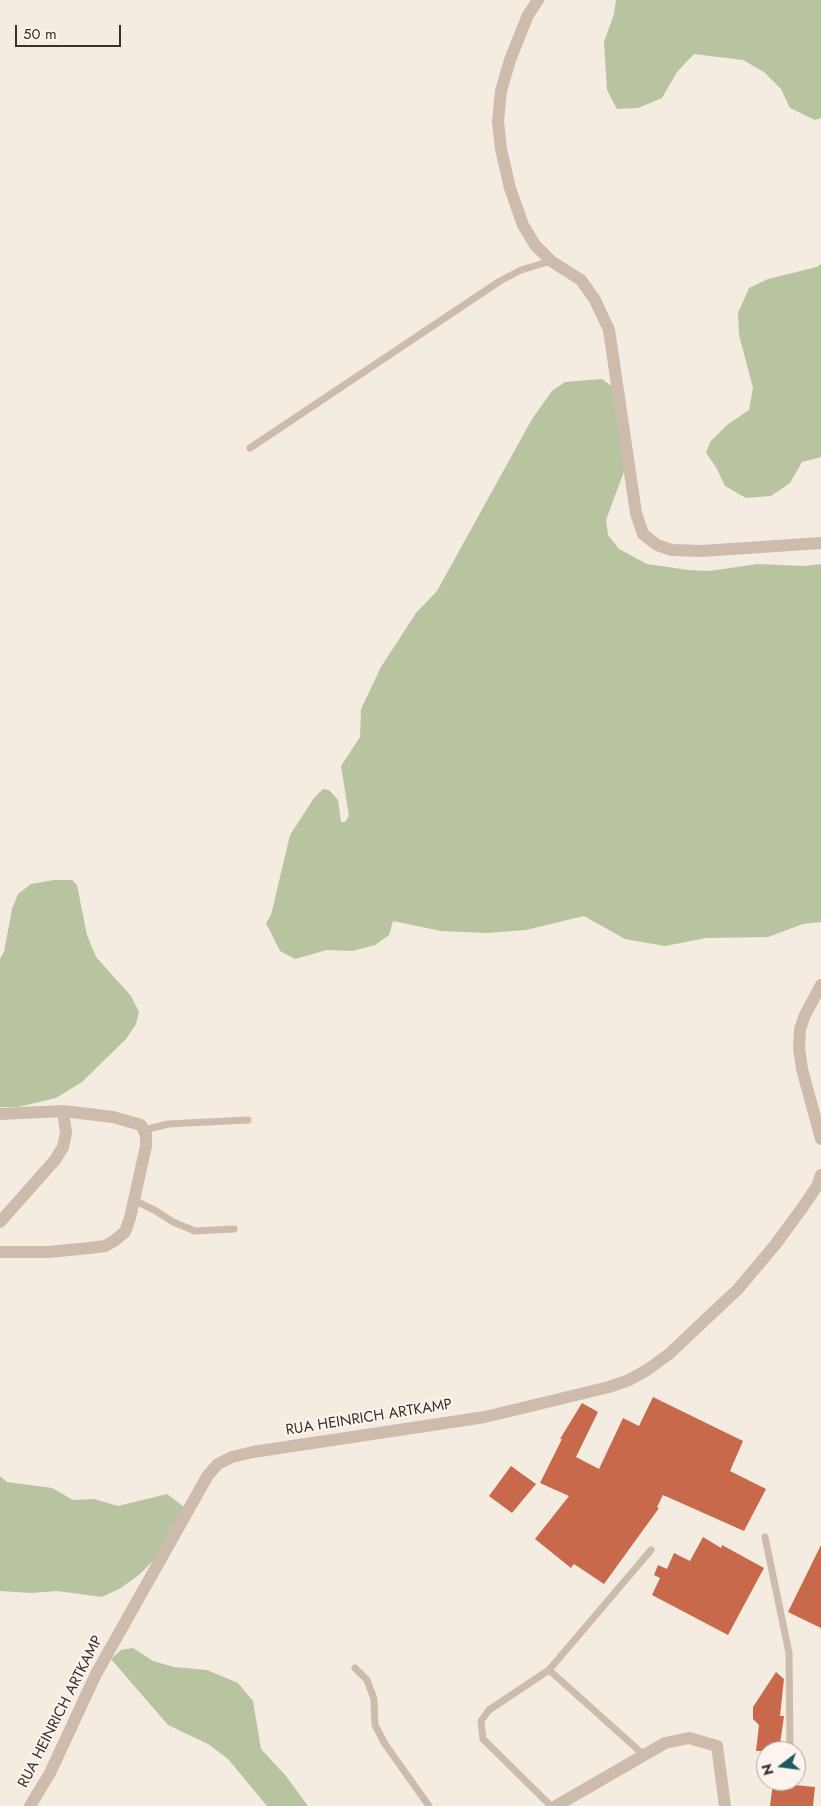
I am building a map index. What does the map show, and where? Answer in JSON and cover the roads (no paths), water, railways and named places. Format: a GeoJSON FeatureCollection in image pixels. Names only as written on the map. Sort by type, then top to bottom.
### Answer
{"type":"FeatureCollection","features":[{"type":"Feature","properties":{"kind":"street"},"geometry":{"type":"LineString","coordinates":[[538,0],[528,15],[510,60],[501,91],[498,121],[505,164],[523,225],[535,245],[551,261],[581,280],[595,300],[609,330],[636,513],[643,534],[657,545],[672,550],[702,551],[821,543]]}},
{"type":"Feature","properties":{"kind":"street"},"geometry":{"type":"LineString","coordinates":[[821,985],[804,1015],[800,1029],[799,1048],[802,1070],[821,1140]]}},
{"type":"Feature","properties":{"kind":"street"},"geometry":{"type":"LineString","coordinates":[[0,1114],[63,1111],[122,1119],[141,1125],[144,1130],[146,1146],[125,1232],[105,1246],[48,1252],[0,1252]]}},
{"type":"Feature","properties":{"kind":"street"},"geometry":{"type":"LineString","coordinates":[[0,1222],[55,1160],[63,1147],[66,1133],[63,1111]]}},
{"type":"Feature","properties":{"kind":"street","name":"RUA HEINRICH ARTKAMP"},"geometry":{"type":"LineString","coordinates":[[30,1806],[50,1773],[96,1674],[208,1475],[218,1464],[232,1457],[252,1452],[485,1417],[609,1387],[629,1380],[669,1354],[738,1289],[804,1207],[817,1186],[821,1175]]}},
{"type":"Feature","properties":{"kind":"street"},"geometry":{"type":"LineString","coordinates":[[556,1806],[665,1742],[688,1738],[717,1746],[725,1806]]}},
{"type":"Feature","properties":{"kind":"lane"},"geometry":{"type":"LineString","coordinates":[[250,448],[500,281],[521,270],[551,261]]}},
{"type":"Feature","properties":{"kind":"lane"},"geometry":{"type":"LineString","coordinates":[[144,1130],[168,1124],[248,1120]]}},
{"type":"Feature","properties":{"kind":"lane"},"geometry":{"type":"LineString","coordinates":[[134,1200],[173,1222],[195,1231],[234,1229]]}},
{"type":"Feature","properties":{"kind":"lane"},"geometry":{"type":"LineString","coordinates":[[765,1537],[789,1653],[790,1741]]}},
{"type":"Feature","properties":{"kind":"lane"},"geometry":{"type":"LineString","coordinates":[[551,1806],[483,1739],[480,1721],[489,1710],[549,1670],[651,1550]]}},
{"type":"Feature","properties":{"kind":"lane"},"geometry":{"type":"LineString","coordinates":[[355,1668],[367,1680],[374,1699],[375,1725],[385,1744],[428,1806]]}},
{"type":"Feature","properties":{"kind":"lane"},"geometry":{"type":"LineString","coordinates":[[549,1670],[644,1755]]}}]}
